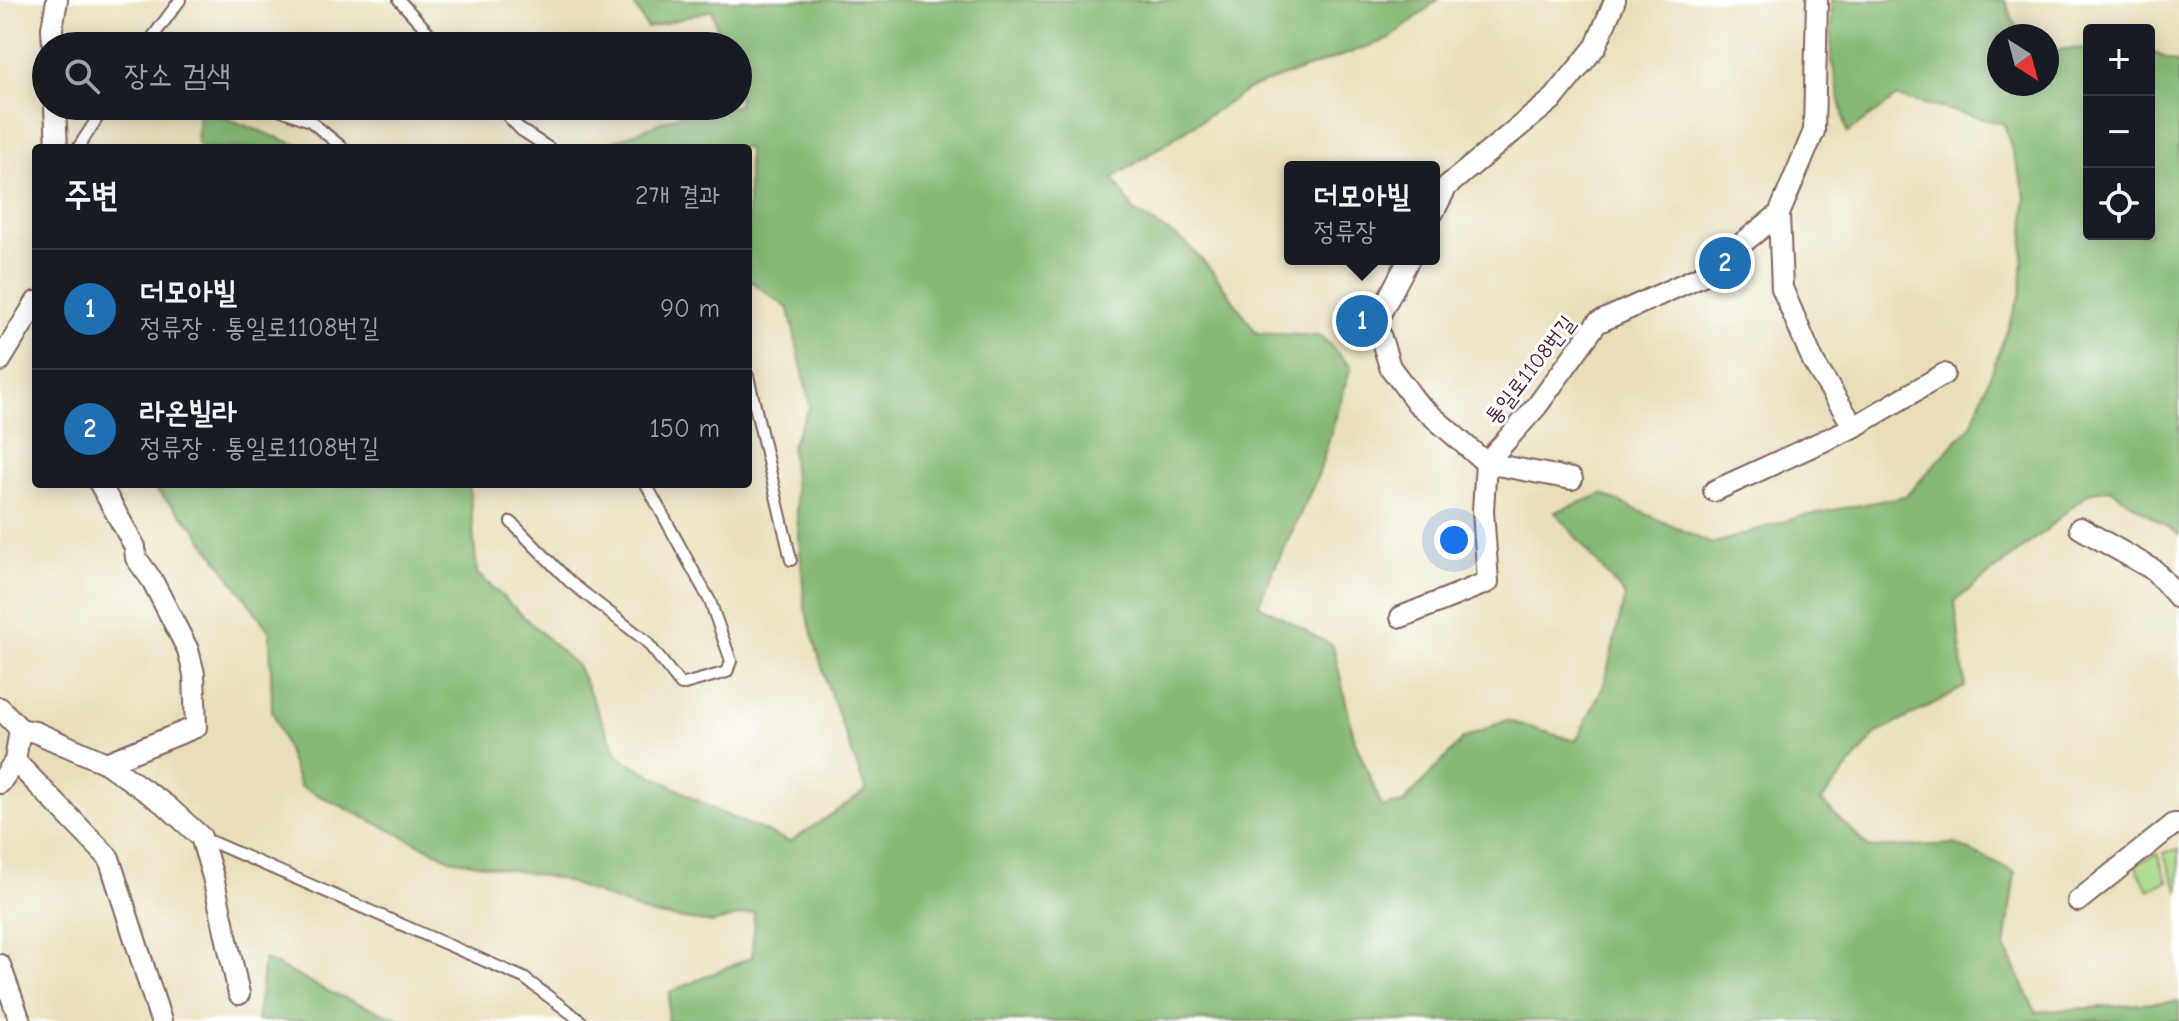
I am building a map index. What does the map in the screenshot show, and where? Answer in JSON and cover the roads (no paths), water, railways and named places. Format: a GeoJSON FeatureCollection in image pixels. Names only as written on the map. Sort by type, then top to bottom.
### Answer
{"type":"FeatureCollection","features":[{"type":"Feature","properties":{"kind":"street"},"geometry":{"type":"LineString","coordinates":[[52,32],[57,0]]}},
{"type":"Feature","properties":{"kind":"street"},"geometry":{"type":"LineString","coordinates":[[1440,199],[1447,186],[1554,98],[1596,46],[1615,0]]}},
{"type":"Feature","properties":{"kind":"street","name":"통일로1108번길"},"geometry":{"type":"LineString","coordinates":[[1817,0],[1814,131],[1779,214],[1782,288],[1814,363],[1854,427]]}},
{"type":"Feature","properties":{"kind":"street"},"geometry":{"type":"LineString","coordinates":[[56,120],[57,144]]}},
{"type":"Feature","properties":{"kind":"street","name":"통일로1108번길"},"geometry":{"type":"LineString","coordinates":[[1406,265],[1376,322],[1390,367],[1417,403],[1486,463],[1537,406],[1597,323],[1701,276],[1779,214]]}},
{"type":"Feature","properties":{"kind":"street"},"geometry":{"type":"LineString","coordinates":[[0,361],[32,316]]}},
{"type":"Feature","properties":{"kind":"street"},"geometry":{"type":"LineString","coordinates":[[1714,491],[1854,427],[1944,374]]}},
{"type":"Feature","properties":{"kind":"street"},"geometry":{"type":"LineString","coordinates":[[1401,617],[1488,582],[1483,510],[1486,463],[1572,479]]}},
{"type":"Feature","properties":{"kind":"street"},"geometry":{"type":"LineString","coordinates":[[102,488],[135,547],[136,558],[152,580],[188,650],[194,674],[196,727],[106,763]]}},
{"type":"Feature","properties":{"kind":"street"},"geometry":{"type":"LineString","coordinates":[[2080,528],[2154,570],[2179,598]]}},
{"type":"Feature","properties":{"kind":"street"},"geometry":{"type":"LineString","coordinates":[[0,708],[20,729],[35,732],[106,763],[167,806],[201,837],[239,994]]}},
{"type":"Feature","properties":{"kind":"street"},"geometry":{"type":"LineString","coordinates":[[0,783],[15,761],[20,729]]}},
{"type":"Feature","properties":{"kind":"street"},"geometry":{"type":"LineString","coordinates":[[15,761],[109,858],[161,1021]]}},
{"type":"Feature","properties":{"kind":"street"},"geometry":{"type":"LineString","coordinates":[[2078,901],[2174,824],[2179,824]]}},
{"type":"Feature","properties":{"kind":"street"},"geometry":{"type":"LineString","coordinates":[[1,969],[20,1021]]}},
{"type":"Feature","properties":{"kind":"lane"},"geometry":{"type":"LineString","coordinates":[[156,32],[180,0]]}},
{"type":"Feature","properties":{"kind":"lane"},"geometry":{"type":"LineString","coordinates":[[399,0],[428,32]]}},
{"type":"Feature","properties":{"kind":"lane"},"geometry":{"type":"LineString","coordinates":[[81,144],[96,120]]}},
{"type":"Feature","properties":{"kind":"lane"},"geometry":{"type":"LineString","coordinates":[[307,120],[338,144]]}},
{"type":"Feature","properties":{"kind":"lane"},"geometry":{"type":"LineString","coordinates":[[511,120],[543,144]]}},
{"type":"Feature","properties":{"kind":"lane"},"geometry":{"type":"LineString","coordinates":[[752,393],[791,560]]}},
{"type":"Feature","properties":{"kind":"lane"},"geometry":{"type":"LineString","coordinates":[[511,522],[570,582],[646,641],[681,685],[727,672],[731,661],[710,601],[648,488]]}},
{"type":"Feature","properties":{"kind":"lane"},"geometry":{"type":"LineString","coordinates":[[201,837],[524,978],[581,1021]]}},
{"type":"Feature","properties":{"kind":"place","name":"라온빌라"},"geometry":{"type":"Point","coordinates":[1725,263]}},
{"type":"Feature","properties":{"kind":"place","name":"더모아빌"},"geometry":{"type":"Point","coordinates":[1362,321]}}]}
